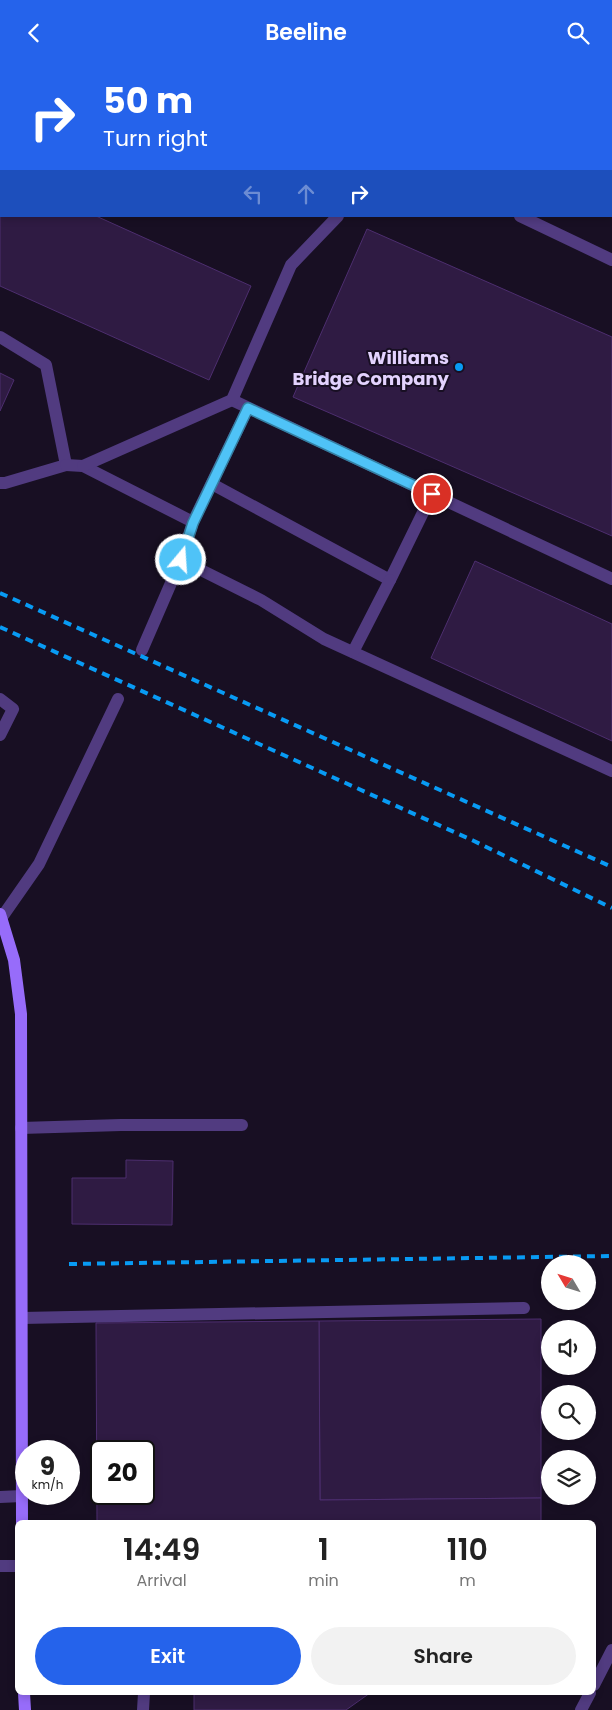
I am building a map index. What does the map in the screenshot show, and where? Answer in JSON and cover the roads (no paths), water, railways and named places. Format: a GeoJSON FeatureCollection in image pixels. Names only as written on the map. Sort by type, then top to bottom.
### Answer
{"type":"FeatureCollection","features":[{"type":"Feature","properties":{"kind":"street"},"geometry":{"type":"LineString","coordinates":[[83,466],[232,401],[291,265],[337,217]]}},
{"type":"Feature","properties":{"kind":"street"},"geometry":{"type":"LineString","coordinates":[[522,217],[612,260]]}},
{"type":"Feature","properties":{"kind":"street"},"geometry":{"type":"LineString","coordinates":[[0,337],[46,365],[66,465]]}},
{"type":"Feature","properties":{"kind":"street"},"geometry":{"type":"LineString","coordinates":[[232,401],[612,579]]}},
{"type":"Feature","properties":{"kind":"street"},"geometry":{"type":"LineString","coordinates":[[142,650],[181,560],[193,523],[248,408]]}},
{"type":"Feature","properties":{"kind":"street"},"geometry":{"type":"LineString","coordinates":[[0,483],[6,483],[66,465],[83,466],[193,523]]}},
{"type":"Feature","properties":{"kind":"street"},"geometry":{"type":"LineString","coordinates":[[212,484],[390,580]]}},
{"type":"Feature","properties":{"kind":"street"},"geometry":{"type":"LineString","coordinates":[[353,652],[432,494]]}},
{"type":"Feature","properties":{"kind":"street"},"geometry":{"type":"LineString","coordinates":[[181,560],[261,600],[324,639],[612,771]]}},
{"type":"Feature","properties":{"kind":"street"},"geometry":{"type":"LineString","coordinates":[[0,699],[13,709],[0,735]]}},
{"type":"Feature","properties":{"kind":"street"},"geometry":{"type":"LineString","coordinates":[[22,1440],[21,1014],[14,960],[1,916],[39,864],[118,699]]}},
{"type":"Feature","properties":{"kind":"street"},"geometry":{"type":"LineString","coordinates":[[21,1128],[121,1125],[242,1125]]}},
{"type":"Feature","properties":{"kind":"street"},"geometry":{"type":"LineString","coordinates":[[22,1318],[524,1308]]}},
{"type":"Feature","properties":{"kind":"street"},"geometry":{"type":"LineString","coordinates":[[0,1497],[15,1496]]}},
{"type":"Feature","properties":{"kind":"street"},"geometry":{"type":"LineString","coordinates":[[22,1505],[22,1520]]}},
{"type":"Feature","properties":{"kind":"street"},"geometry":{"type":"LineString","coordinates":[[0,1566],[15,1566]]}},
{"type":"Feature","properties":{"kind":"street"},"geometry":{"type":"LineString","coordinates":[[596,1681],[612,1650]]}},
{"type":"Feature","properties":{"kind":"street"},"geometry":{"type":"LineString","coordinates":[[24,1695],[25,1710]]}},
{"type":"Feature","properties":{"kind":"street"},"geometry":{"type":"LineString","coordinates":[[143,1710],[144,1695]]}},
{"type":"Feature","properties":{"kind":"street"},"geometry":{"type":"LineString","coordinates":[[581,1710],[589,1695]]}},
{"type":"Feature","properties":{"kind":"railway"},"geometry":{"type":"LineString","coordinates":[[0,593],[612,867]]}},
{"type":"Feature","properties":{"kind":"railway"},"geometry":{"type":"LineString","coordinates":[[0,627],[474,841],[612,908]]}},
{"type":"Feature","properties":{"kind":"railway"},"geometry":{"type":"LineString","coordinates":[[69,1264],[612,1256]]}},
{"type":"Feature","properties":{"kind":"place","name":"Williams Bridge Company"},"geometry":{"type":"Point","coordinates":[459,367]}}]}
